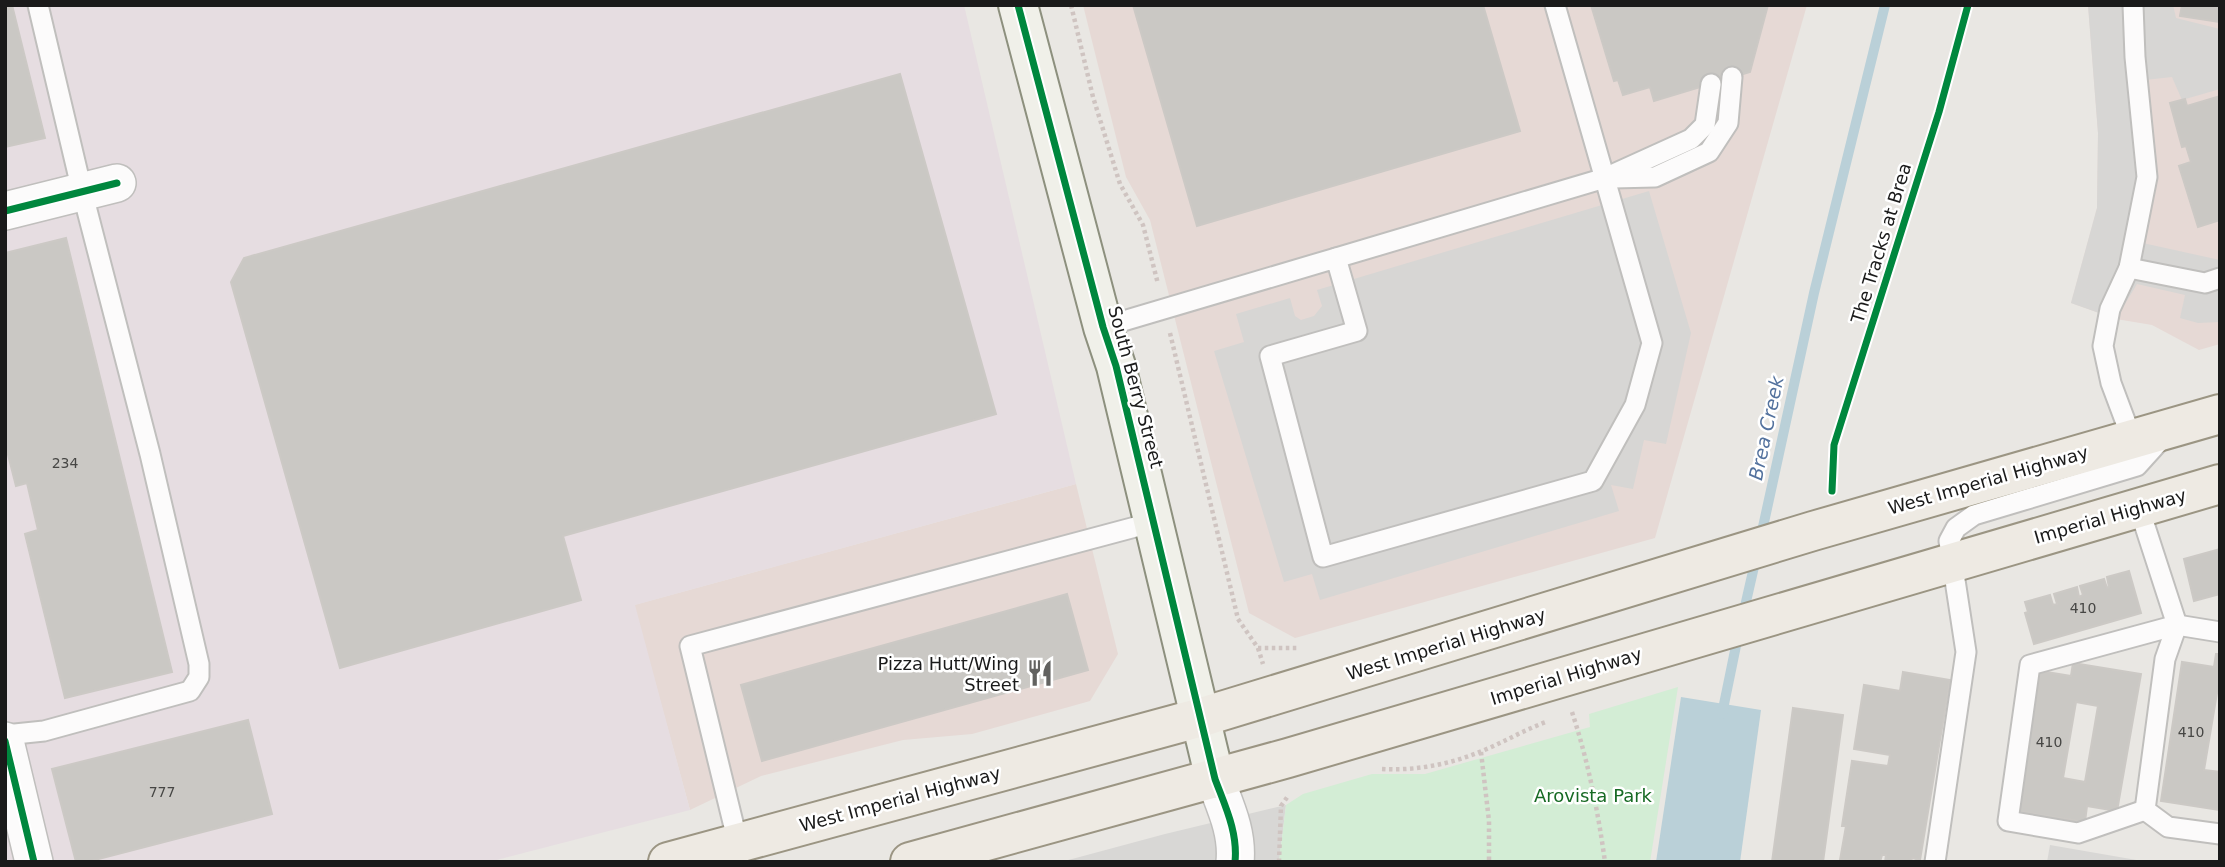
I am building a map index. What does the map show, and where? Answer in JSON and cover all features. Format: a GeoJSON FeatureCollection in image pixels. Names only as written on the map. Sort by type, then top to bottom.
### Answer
{"type":"FeatureCollection","features":[{"type":"Feature","properties":{"kind":"main road","name":"West Imperial Highway"},"geometry":{"type":"LineString","coordinates":[[668,862],[1202,717],[1813,531],[2220,414]]}},
{"type":"Feature","properties":{"kind":"main road","name":"Imperial Highway"},"geometry":{"type":"LineString","coordinates":[[910,862],[1215,779],[2220,484]]}},
{"type":"Feature","properties":{"kind":"street","name":"South Berry Street"},"geometry":{"type":"LineString","coordinates":[[1018,5],[1103,327],[1116,366],[1215,779]]}},
{"type":"Feature","properties":{"kind":"street"},"geometry":{"type":"LineString","coordinates":[[5,211],[117,183]]}},
{"type":"Feature","properties":{"kind":"street"},"geometry":{"type":"LineString","coordinates":[[5,741],[34,862]]}},
{"type":"Feature","properties":{"kind":"street"},"geometry":{"type":"LineString","coordinates":[[1215,779],[1237,844],[1235,862]]}},
{"type":"Feature","properties":{"kind":"lane"},"geometry":{"type":"LineString","coordinates":[[5,735],[44,731],[190,691],[199,677],[200,664],[38,5]]}},
{"type":"Feature","properties":{"kind":"lane"},"geometry":{"type":"LineString","coordinates":[[1336,258],[1357,331],[1270,356],[1323,557],[1593,481],[1635,405],[1652,343],[1555,5]]}},
{"type":"Feature","properties":{"kind":"lane"},"geometry":{"type":"LineString","coordinates":[[2132,439],[2110,383],[2102,346],[2110,309],[2129,268],[2147,177],[2135,57],[2133,5]]}},
{"type":"Feature","properties":{"kind":"lane"},"geometry":{"type":"LineString","coordinates":[[1605,178],[1655,177],[1709,152],[1728,122],[1732,77]]}},
{"type":"Feature","properties":{"kind":"lane"},"geometry":{"type":"LineString","coordinates":[[1103,327],[1605,178],[1691,139],[1705,125],[1711,84]]}},
{"type":"Feature","properties":{"kind":"lane"},"geometry":{"type":"LineString","coordinates":[[2129,268],[2205,283],[2220,278]]}},
{"type":"Feature","properties":{"kind":"lane"},"geometry":{"type":"LineString","coordinates":[[1935,862],[1966,652],[1949,541],[1956,528],[1975,516],[2137,466],[2171,429]]}},
{"type":"Feature","properties":{"kind":"lane"},"geometry":{"type":"LineString","coordinates":[[2139,508],[2177,625],[2165,659],[2145,810]]}},
{"type":"Feature","properties":{"kind":"lane"},"geometry":{"type":"LineString","coordinates":[[738,843],[690,646],[1154,522]]}},
{"type":"Feature","properties":{"kind":"lane"},"geometry":{"type":"LineString","coordinates":[[2145,810],[2078,833],[2008,821],[2030,664],[2177,625],[2220,632]]}},
{"type":"Feature","properties":{"kind":"lane"},"geometry":{"type":"LineString","coordinates":[[2145,810],[2168,827],[2220,834]]}},
{"type":"Feature","properties":{"kind":"path"},"geometry":{"type":"LineString","coordinates":[[1572,712],[1584,747],[1598,811],[1605,862]]}},
{"type":"Feature","properties":{"kind":"path"},"geometry":{"type":"LineString","coordinates":[[1374,769],[1399,770],[1440,764],[1481,752],[1551,720]]}},
{"type":"Feature","properties":{"kind":"path"},"geometry":{"type":"LineString","coordinates":[[1481,752],[1489,821],[1489,862]]}},
{"type":"Feature","properties":{"kind":"path"},"geometry":{"type":"LineString","coordinates":[[1279,862],[1281,806],[1291,792]]}},
{"type":"Feature","properties":{"kind":"shaded area"},"geometry":{"type":"Polygon","coordinates":[[[5,5],[964,5],[1076,484],[635,605],[690,810],[489,862],[5,862],[5,5]]]}},
{"type":"Feature","properties":{"kind":"shaded area"},"geometry":{"type":"Polygon","coordinates":[[[1083,5],[1807,5],[1655,538],[1295,638],[1249,613],[1150,220],[1126,177],[1083,5]]]}},
{"type":"Feature","properties":{"kind":"shaded area"},"geometry":{"type":"Polygon","coordinates":[[[2088,5],[2220,5],[2220,344],[2199,350],[2152,325],[2116,319],[2071,303],[2097,208],[2098,133],[2088,5]]]}},
{"type":"Feature","properties":{"kind":"shaded area"},"geometry":{"type":"Polygon","coordinates":[[[2088,5],[2173,5],[2176,18],[2220,29],[2220,89],[2182,100],[2172,77],[2136,81],[2143,178],[2129,240],[2220,260],[2220,322],[2198,323],[2180,318],[2185,295],[2137,284],[2116,319],[2071,303],[2097,208],[2098,133],[2088,5]]]}},
{"type":"Feature","properties":{"kind":"shaded area"},"geometry":{"type":"Polygon","coordinates":[[[1649,191],[1691,333],[1666,444],[1644,440],[1633,489],[1611,485],[1619,511],[1320,600],[1312,574],[1284,582],[1214,351],[1244,342],[1236,314],[1290,298],[1295,316],[1301,320],[1314,316],[1322,306],[1317,290],[1649,191]]]}},
{"type":"Feature","properties":{"kind":"shaded area"},"geometry":{"type":"Polygon","coordinates":[[[1076,484],[1118,654],[1090,701],[972,734],[903,740],[761,776],[690,810],[634,605],[1076,484]]]}},
{"type":"Feature","properties":{"kind":"shaded area"},"geometry":{"type":"Polygon","coordinates":[[[1286,805],[1279,862],[1061,862],[1165,834],[1286,805]]]}},
{"type":"Feature","properties":{"kind":"shaded area"},"geometry":{"type":"Polygon","coordinates":[[[2050,845],[2148,862],[2047,862],[2050,845]]]}},
{"type":"Feature","properties":{"kind":"green space","name":"Arovista Park"},"geometry":{"type":"Polygon","coordinates":[[[1678,687],[1650,862],[1279,862],[1286,805],[1303,794],[1372,774],[1425,774],[1590,727],[1589,714],[1678,687]]]}},
{"type":"Feature","properties":{"kind":"water"},"geometry":{"type":"Polygon","coordinates":[[[1681,697],[1761,710],[1740,862],[1656,862],[1681,697]]]}},
{"type":"Feature","properties":{"kind":"building"},"geometry":{"type":"Polygon","coordinates":[[[5,5],[12,5],[45,138],[5,147],[5,5]]]}},
{"type":"Feature","properties":{"kind":"building"},"geometry":{"type":"Polygon","coordinates":[[[1133,5],[1483,5],[1520,131],[1197,226],[1133,5]]]}},
{"type":"Feature","properties":{"kind":"building"},"geometry":{"type":"Polygon","coordinates":[[[1591,5],[1768,5],[1750,72],[1654,101],[1650,87],[1623,95],[1618,80],[1614,81],[1591,5]]]}},
{"type":"Feature","properties":{"kind":"building"},"geometry":{"type":"Polygon","coordinates":[[[2182,5],[2220,5],[2220,22],[2180,16],[2182,5]]]}},
{"type":"Feature","properties":{"kind":"building"},"geometry":{"type":"Polygon","coordinates":[[[900,74],[996,414],[563,536],[581,600],[340,668],[231,282],[244,258],[900,74]]]}},
{"type":"Feature","properties":{"kind":"building"},"geometry":{"type":"Polygon","coordinates":[[[2220,96],[2220,220],[2198,227],[2179,166],[2191,162],[2186,146],[2182,147],[2170,103],[2185,99],[2187,106],[2220,96]]]}},
{"type":"Feature","properties":{"kind":"building"},"geometry":{"type":"Polygon","coordinates":[[[66,238],[172,672],[65,698],[25,534],[38,530],[27,483],[16,486],[5,443],[5,253],[66,238]]]}},
{"type":"Feature","properties":{"kind":"building"},"geometry":{"type":"Polygon","coordinates":[[[2220,549],[2220,594],[2194,601],[2184,559],[2220,549]]]}},
{"type":"Feature","properties":{"kind":"building"},"geometry":{"type":"Polygon","coordinates":[[[2129,571],[2141,613],[2034,644],[2025,613],[2028,612],[2025,602],[2050,595],[2053,605],[2057,604],[2054,594],[2077,587],[2079,597],[2083,595],[2080,586],[2104,579],[2107,588],[2107,577],[2129,571]]]}},
{"type":"Feature","properties":{"kind":"building"},"geometry":{"type":"Polygon","coordinates":[[[1067,594],[1088,670],[762,761],[741,685],[1067,594]]]}},
{"type":"Feature","properties":{"kind":"building"},"geometry":{"type":"Polygon","coordinates":[[[2216,654],[2220,654],[2220,693],[2217,693],[2204,770],[2220,772],[2220,810],[2161,801],[2182,662],[2214,667],[2216,654]]]}},
{"type":"Feature","properties":{"kind":"building"},"geometry":{"type":"Polygon","coordinates":[[[2073,663],[2141,674],[2117,811],[2087,806],[2085,822],[2017,811],[2040,671],[2071,676],[2073,663]],[[2076,702],[2063,778],[2085,782],[2098,706],[2076,702]]]}},
{"type":"Feature","properties":{"kind":"building"},"geometry":{"type":"Polygon","coordinates":[[[1903,672],[1950,680],[1920,860],[1912,858],[1911,862],[1885,862],[1886,855],[1882,855],[1880,862],[1840,860],[1846,826],[1842,826],[1852,761],[1888,766],[1890,755],[1854,749],[1864,685],[1900,691],[1903,672]]]}},
{"type":"Feature","properties":{"kind":"building"},"geometry":{"type":"Polygon","coordinates":[[[1793,708],[1843,715],[1823,862],[1772,862],[1793,708]]]}},
{"type":"Feature","properties":{"kind":"building"},"geometry":{"type":"Polygon","coordinates":[[[248,720],[272,814],[87,862],[76,862],[52,769],[248,720]]]}},
{"type":"Feature","properties":{"kind":"waterway","name":"Brea Creek"},"geometry":{"type":"LineString","coordinates":[[1761,536],[1814,293],[1885,5]]}},
{"type":"Feature","properties":{"kind":"waterway","name":"Brea Creek"},"geometry":{"type":"LineString","coordinates":[[1743,615],[1756,558]]}},
{"type":"Feature","properties":{"kind":"waterway","name":"Brea Creek"},"geometry":{"type":"LineString","coordinates":[[1722,714],[1738,636]]}},
{"type":"Feature","properties":{"kind":"cycle path"},"geometry":{"type":"LineString","coordinates":[[1018,5],[1103,327],[1116,366],[1215,779],[1233,830],[1235,862]]}},
{"type":"Feature","properties":{"kind":"cycle path","name":"The Tracks at Brea"},"geometry":{"type":"LineString","coordinates":[[1832,491],[1834,445],[1939,112],[1968,5]]}},
{"type":"Feature","properties":{"kind":"cycle path"},"geometry":{"type":"LineString","coordinates":[[5,211],[117,183]]}},
{"type":"Feature","properties":{"kind":"cycle path"},"geometry":{"type":"LineString","coordinates":[[5,741],[34,862]]}},
{"type":"Feature","properties":{"kind":"place","name":"Pizza Hutt/Wing Street"},"geometry":{"type":"Point","coordinates":[1040,673]}}]}
